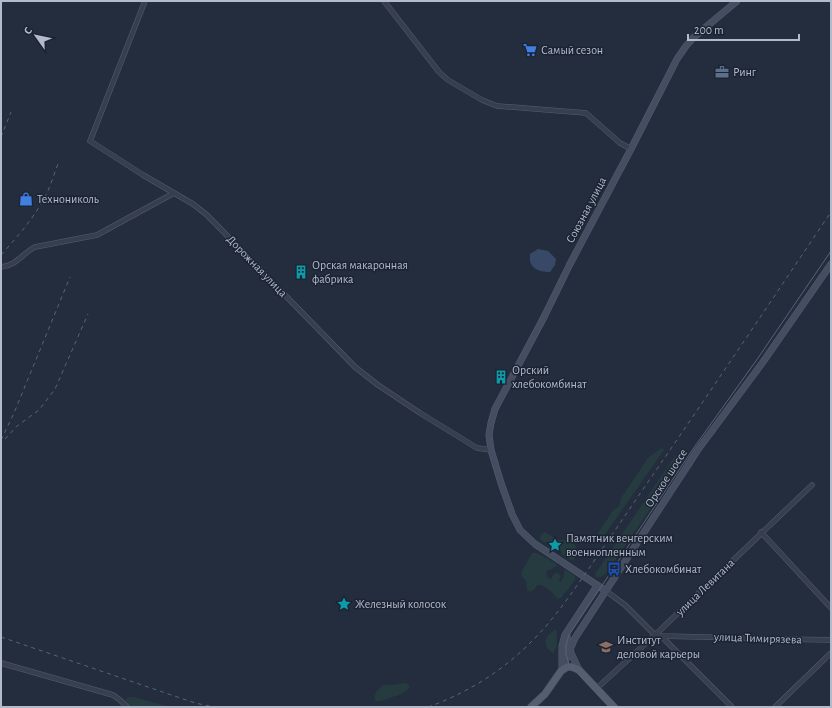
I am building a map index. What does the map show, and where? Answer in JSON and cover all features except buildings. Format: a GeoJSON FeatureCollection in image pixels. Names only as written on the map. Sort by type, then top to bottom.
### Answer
{"type":"FeatureCollection","features":[{"type":"Feature","properties":{"kind":"main road","name":"Союзная улица"},"geometry":{"type":"LineString","coordinates":[[606,591],[535,544],[520,530],[512,514],[491,450],[489,435],[491,423],[495,409],[674,64],[686,46],[704,27],[737,1]]}},
{"type":"Feature","properties":{"kind":"main road","name":"Орское шоссе"},"geometry":{"type":"LineString","coordinates":[[561,671],[575,638],[688,465],[763,362],[831,264]]}},
{"type":"Feature","properties":{"kind":"main road"},"geometry":{"type":"LineString","coordinates":[[561,671],[562,646],[565,635],[598,586]]}},
{"type":"Feature","properties":{"kind":"main road"},"geometry":{"type":"LineString","coordinates":[[569,628],[567,641],[570,652],[579,670],[614,707]]}},
{"type":"Feature","properties":{"kind":"main road"},"geometry":{"type":"LineString","coordinates":[[532,707],[545,694],[561,671],[566,667],[572,667],[579,670]]}},
{"type":"Feature","properties":{"kind":"street","name":"Дорожная улица"},"geometry":{"type":"LineString","coordinates":[[145,1],[90,141],[143,175],[193,204],[207,215],[355,367],[378,385],[477,448],[491,450]]}},
{"type":"Feature","properties":{"kind":"street"},"geometry":{"type":"LineString","coordinates":[[384,1],[438,72],[448,80],[482,100],[497,106],[586,113],[620,143],[631,149]]}},
{"type":"Feature","properties":{"kind":"street"},"geometry":{"type":"LineString","coordinates":[[1,267],[10,266],[35,247],[97,235],[174,193]]}},
{"type":"Feature","properties":{"kind":"street","name":"улица Левитана"},"geometry":{"type":"LineString","coordinates":[[597,688],[655,635],[761,532],[812,485]]}},
{"type":"Feature","properties":{"kind":"street"},"geometry":{"type":"LineString","coordinates":[[761,532],[831,608]]}},
{"type":"Feature","properties":{"kind":"street"},"geometry":{"type":"LineString","coordinates":[[606,591],[625,605],[655,635]]}},
{"type":"Feature","properties":{"kind":"street","name":"улица Тимирязева"},"geometry":{"type":"LineString","coordinates":[[655,635],[831,640]]}},
{"type":"Feature","properties":{"kind":"street"},"geometry":{"type":"LineString","coordinates":[[660,636],[732,707]]}},
{"type":"Feature","properties":{"kind":"street"},"geometry":{"type":"LineString","coordinates":[[775,707],[831,653]]}},
{"type":"Feature","properties":{"kind":"street"},"geometry":{"type":"LineString","coordinates":[[1,663],[113,695],[127,707]]}},
{"type":"Feature","properties":{"kind":"green space"},"geometry":{"type":"Polygon","coordinates":[[[663,448],[664,450],[597,544],[595,538],[613,510],[619,505],[621,498],[648,458],[663,448]]]}},
{"type":"Feature","properties":{"kind":"green space"},"geometry":{"type":"Polygon","coordinates":[[[675,456],[681,463],[607,573],[601,577],[596,577],[595,574],[675,456]]]}},
{"type":"Feature","properties":{"kind":"green space"},"geometry":{"type":"Polygon","coordinates":[[[545,532],[558,540],[567,540],[574,544],[576,547],[575,559],[571,560],[542,541],[540,537],[545,532]]]}},
{"type":"Feature","properties":{"kind":"green space"},"geometry":{"type":"Polygon","coordinates":[[[532,553],[537,553],[557,564],[557,566],[548,570],[546,573],[548,578],[552,579],[552,576],[555,573],[558,573],[561,576],[559,580],[561,582],[564,576],[564,571],[566,570],[575,576],[575,580],[561,598],[558,599],[549,589],[540,585],[537,585],[535,589],[530,592],[527,590],[526,581],[522,577],[521,573],[532,553]]]}},
{"type":"Feature","properties":{"kind":"green space"},"geometry":{"type":"Polygon","coordinates":[[[555,630],[557,631],[557,642],[553,653],[547,647],[546,641],[549,635],[555,630]]]}},
{"type":"Feature","properties":{"kind":"green space"},"geometry":{"type":"Polygon","coordinates":[[[408,684],[410,687],[404,692],[384,700],[375,701],[375,694],[383,685],[408,684]]]}},
{"type":"Feature","properties":{"kind":"green space"},"geometry":{"type":"Polygon","coordinates":[[[128,697],[134,697],[170,707],[130,707],[127,705],[125,700],[128,697]]]}},
{"type":"Feature","properties":{"kind":"water"},"geometry":{"type":"Polygon","coordinates":[[[538,249],[548,251],[556,259],[555,265],[550,272],[538,270],[531,264],[530,254],[538,249]]]}},
{"type":"Feature","properties":{"kind":"tram line"},"geometry":{"type":"LineString","coordinates":[[609,707],[569,664],[566,654],[566,645],[569,635],[693,449],[758,358],[831,251]]}},
{"type":"Feature","properties":{"kind":"railway"},"geometry":{"type":"LineString","coordinates":[[1,137],[11,112]]}},
{"type":"Feature","properties":{"kind":"railway"},"geometry":{"type":"LineString","coordinates":[[1,255],[14,241],[36,211],[48,191],[58,164]]}},
{"type":"Feature","properties":{"kind":"railway"},"geometry":{"type":"LineString","coordinates":[[428,707],[469,689],[507,664],[529,644],[554,617],[590,567],[831,212]]}},
{"type":"Feature","properties":{"kind":"railway"},"geometry":{"type":"LineString","coordinates":[[1,440],[14,413],[70,277]]}},
{"type":"Feature","properties":{"kind":"railway"},"geometry":{"type":"LineString","coordinates":[[5,439],[17,426],[39,410],[55,389],[88,314]]}},
{"type":"Feature","properties":{"kind":"railway"},"geometry":{"type":"LineString","coordinates":[[1,637],[195,703],[214,707]]}},
{"type":"Feature","properties":{"kind":"place","name":"Самый сезон"},"geometry":{"type":"Point","coordinates":[530,50]}},
{"type":"Feature","properties":{"kind":"place","name":"Ринг"},"geometry":{"type":"Point","coordinates":[722,72]}},
{"type":"Feature","properties":{"kind":"place","name":"Технониколь"},"geometry":{"type":"Point","coordinates":[26,199]}},
{"type":"Feature","properties":{"kind":"place","name":"Орская макаронная фабрика"},"geometry":{"type":"Point","coordinates":[301,272]}},
{"type":"Feature","properties":{"kind":"place","name":"Орский хлебокомбинат"},"geometry":{"type":"Point","coordinates":[501,377]}},
{"type":"Feature","properties":{"kind":"place","name":"Памятник венгерским военнопленным"},"geometry":{"type":"Point","coordinates":[555,545]}},
{"type":"Feature","properties":{"kind":"place","name":"Хлебокомбинат"},"geometry":{"type":"Point","coordinates":[614,569]}},
{"type":"Feature","properties":{"kind":"place","name":"Железный колосок"},"geometry":{"type":"Point","coordinates":[344,604]}},
{"type":"Feature","properties":{"kind":"place","name":"Институт деловой карьеры"},"geometry":{"type":"Point","coordinates":[606,647]}}]}
